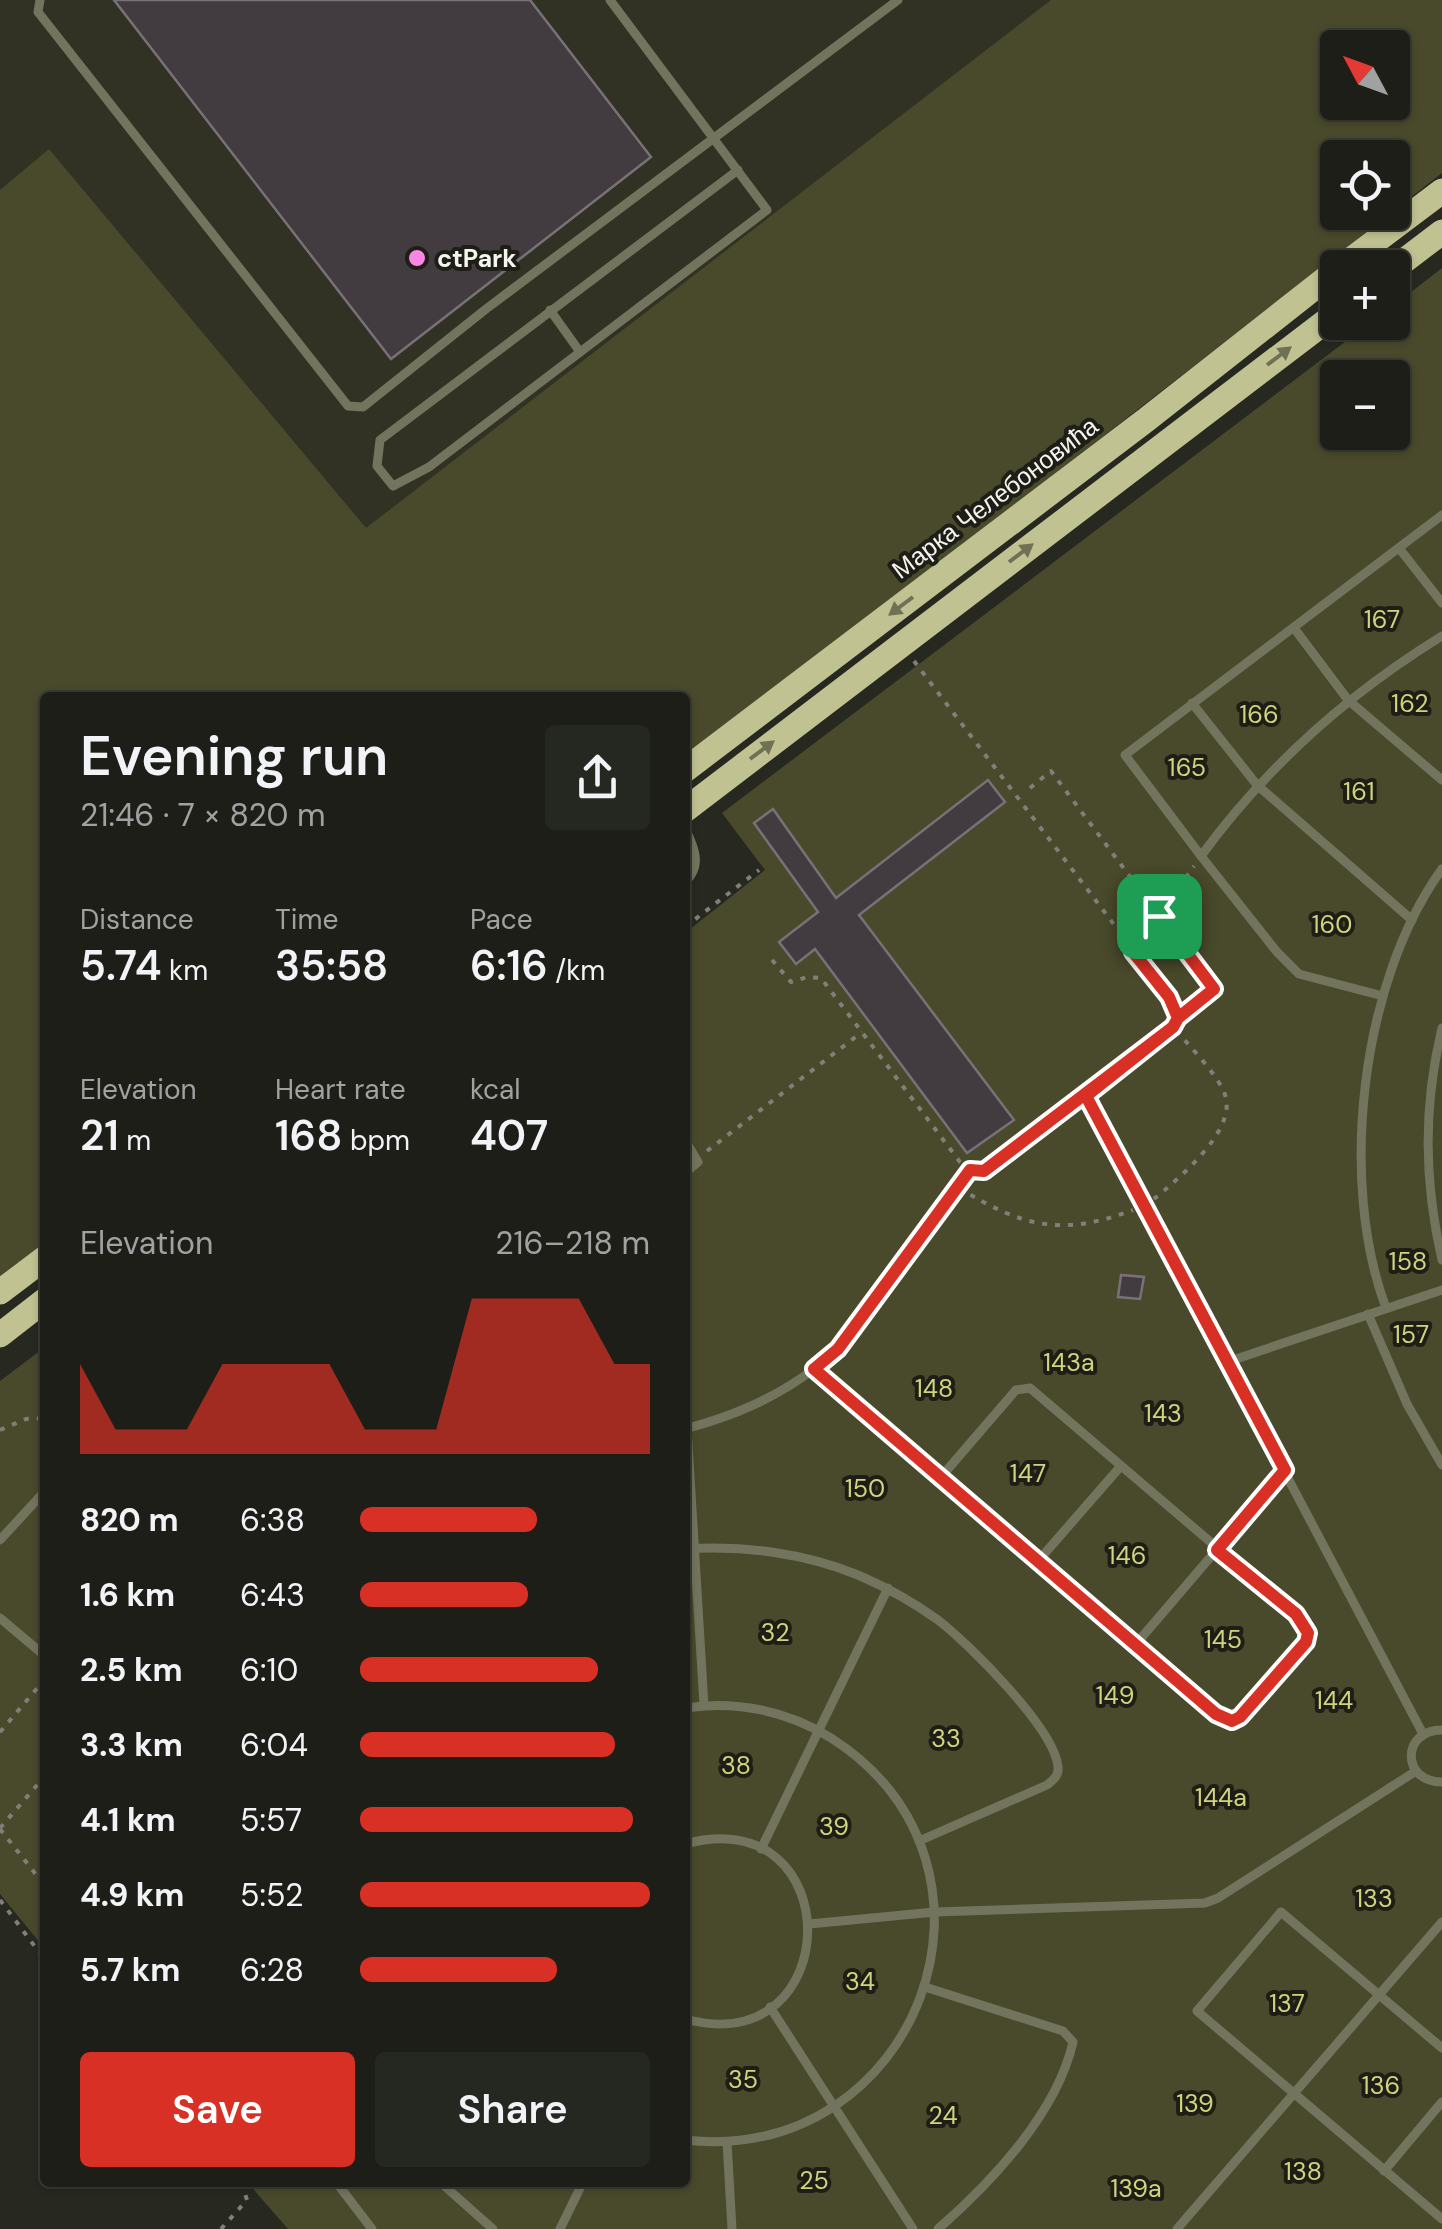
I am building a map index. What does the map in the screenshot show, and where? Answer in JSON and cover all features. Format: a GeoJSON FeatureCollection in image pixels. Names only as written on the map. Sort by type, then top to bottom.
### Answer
{"type":"FeatureCollection","features":[{"type":"Feature","properties":{"kind":"main road","name":"Марка Челебоновића"},"geometry":{"type":"LineString","coordinates":[[1363,250],[1442,191]]}},
{"type":"Feature","properties":{"kind":"main road"},"geometry":{"type":"LineString","coordinates":[[1410,256],[1442,232]]}},
{"type":"Feature","properties":{"kind":"main road","name":"Марка Челебоновића"},"geometry":{"type":"LineString","coordinates":[[690,766],[1320,283]]}},
{"type":"Feature","properties":{"kind":"main road"},"geometry":{"type":"LineString","coordinates":[[690,806],[1320,326]]}},
{"type":"Feature","properties":{"kind":"main road"},"geometry":{"type":"LineString","coordinates":[[1146,420],[1164,444]]}},
{"type":"Feature","properties":{"kind":"main road"},"geometry":{"type":"LineString","coordinates":[[0,1292],[40,1262]]}},
{"type":"Feature","properties":{"kind":"main road"},"geometry":{"type":"LineString","coordinates":[[0,1335],[40,1304]]}},
{"type":"Feature","properties":{"kind":"lane"},"geometry":{"type":"LineString","coordinates":[[40,0],[38,12],[348,406],[363,406],[898,0]]}},
{"type":"Feature","properties":{"kind":"lane"},"geometry":{"type":"LineString","coordinates":[[610,0],[716,138],[766,210],[430,467],[394,486],[377,466],[380,440],[738,170]]}},
{"type":"Feature","properties":{"kind":"lane"},"geometry":{"type":"LineString","coordinates":[[550,310],[580,352]]}},
{"type":"Feature","properties":{"kind":"lane"},"geometry":{"type":"LineString","coordinates":[[1383,996],[1300,974],[1277,952],[1125,754],[1442,515]]}},
{"type":"Feature","properties":{"kind":"lane"},"geometry":{"type":"LineString","coordinates":[[1398,548],[1442,603]]}},
{"type":"Feature","properties":{"kind":"lane"},"geometry":{"type":"LineString","coordinates":[[1294,628],[1348,700],[1442,780]]}},
{"type":"Feature","properties":{"kind":"lane"},"geometry":{"type":"LineString","coordinates":[[1201,856],[1257,785],[1299,742],[1348,700],[1442,636]]}},
{"type":"Feature","properties":{"kind":"lane"},"geometry":{"type":"LineString","coordinates":[[1192,702],[1257,785],[1412,920]]}},
{"type":"Feature","properties":{"kind":"lane"},"geometry":{"type":"LineString","coordinates":[[690,842],[696,859],[690,877]]}},
{"type":"Feature","properties":{"kind":"lane"},"geometry":{"type":"LineString","coordinates":[[1386,1308],[1366,1212],[1362,1151],[1365,1084],[1383,996],[1412,920],[1442,869]]}},
{"type":"Feature","properties":{"kind":"lane"},"geometry":{"type":"LineString","coordinates":[[1442,1028],[1428,1104],[1426,1152],[1442,1260]]}},
{"type":"Feature","properties":{"kind":"lane"},"geometry":{"type":"LineString","coordinates":[[1086,1096],[1423,1734]]}},
{"type":"Feature","properties":{"kind":"lane"},"geometry":{"type":"LineString","coordinates":[[690,1147],[698,1158],[690,1169]]}},
{"type":"Feature","properties":{"kind":"lane"},"geometry":{"type":"LineString","coordinates":[[1227,1362],[1442,1290]]}},
{"type":"Feature","properties":{"kind":"lane"},"geometry":{"type":"LineString","coordinates":[[1368,1314],[1408,1404],[1442,1465]]}},
{"type":"Feature","properties":{"kind":"lane"},"geometry":{"type":"LineString","coordinates":[[690,1427],[743,1412],[814,1369],[941,1478],[1040,1560],[1216,1714],[1232,1721],[1240,1717],[1306,1642],[1308,1633],[1296,1614],[1030,1388],[1023,1387],[941,1478]]}},
{"type":"Feature","properties":{"kind":"lane"},"geometry":{"type":"LineString","coordinates":[[1040,1560],[1120,1466]]}},
{"type":"Feature","properties":{"kind":"lane"},"geometry":{"type":"LineString","coordinates":[[1136,1644],[1285,1470]]}},
{"type":"Feature","properties":{"kind":"lane"},"geometry":{"type":"LineString","coordinates":[[0,1540],[40,1496]]}},
{"type":"Feature","properties":{"kind":"lane"},"geometry":{"type":"LineString","coordinates":[[690,1549],[778,1552],[888,1588],[938,1620],[1001,1678],[1058,1764],[1056,1777],[1047,1786],[919,1840]]}},
{"type":"Feature","properties":{"kind":"lane"},"geometry":{"type":"LineString","coordinates":[[690,1559],[704,1705]]}},
{"type":"Feature","properties":{"kind":"lane"},"geometry":{"type":"LineString","coordinates":[[760,1849],[888,1588]]}},
{"type":"Feature","properties":{"kind":"lane"},"geometry":{"type":"LineString","coordinates":[[0,1618],[40,1652]]}},
{"type":"Feature","properties":{"kind":"lane"},"geometry":{"type":"LineString","coordinates":[[690,1707],[762,1710],[818,1730],[850,1750],[878,1776],[901,1806],[919,1840],[930,1875],[935,1912],[926,1987],[897,2046],[870,2079],[836,2107],[802,2125],[765,2137],[727,2142],[690,2140]]}},
{"type":"Feature","properties":{"kind":"lane"},"geometry":{"type":"LineString","coordinates":[[1442,1730],[1423,1734],[1411,1754],[1416,1771],[1425,1780],[1442,1782]]}},
{"type":"Feature","properties":{"kind":"lane"},"geometry":{"type":"LineString","coordinates":[[809,1924],[935,1912],[1206,1903],[1416,1771]]}},
{"type":"Feature","properties":{"kind":"lane"},"geometry":{"type":"LineString","coordinates":[[690,1843],[722,1838],[760,1849],[776,1859],[799,1888],[809,1924],[801,1971],[770,2008],[730,2023],[690,2020]]}},
{"type":"Feature","properties":{"kind":"lane"},"geometry":{"type":"LineString","coordinates":[[1442,2048],[1282,1912],[1197,2012],[1442,2219]]}},
{"type":"Feature","properties":{"kind":"lane"},"geometry":{"type":"LineString","coordinates":[[1177,2229],[1442,1922]]}},
{"type":"Feature","properties":{"kind":"lane"},"geometry":{"type":"LineString","coordinates":[[926,1987],[1062,2031],[1073,2042],[1048,2098],[1016,2150],[990,2181],[938,2229]]}},
{"type":"Feature","properties":{"kind":"lane"},"geometry":{"type":"LineString","coordinates":[[770,2008],[912,2229]]}},
{"type":"Feature","properties":{"kind":"lane"},"geometry":{"type":"LineString","coordinates":[[1384,2171],[1442,2102]]}},
{"type":"Feature","properties":{"kind":"lane"},"geometry":{"type":"LineString","coordinates":[[727,2142],[732,2229]]}},
{"type":"Feature","properties":{"kind":"lane"},"geometry":{"type":"LineString","coordinates":[[340,2187],[372,2229]]}},
{"type":"Feature","properties":{"kind":"lane"},"geometry":{"type":"LineString","coordinates":[[446,2187],[493,2229]]}},
{"type":"Feature","properties":{"kind":"lane"},"geometry":{"type":"LineString","coordinates":[[560,2229],[581,2187]]}},
{"type":"Feature","properties":{"kind":"path"},"geometry":{"type":"LineString","coordinates":[[914,661],[1169,997],[1178,1018]]}},
{"type":"Feature","properties":{"kind":"path"},"geometry":{"type":"LineString","coordinates":[[772,960],[791,982],[821,978],[970,1170],[984,1171],[1086,1096],[1214,989],[1051,770],[1030,788]]}},
{"type":"Feature","properties":{"kind":"path"},"geometry":{"type":"LineString","coordinates":[[1133,952],[1201,856]]}},
{"type":"Feature","properties":{"kind":"path"},"geometry":{"type":"LineString","coordinates":[[690,923],[759,870]]}},
{"type":"Feature","properties":{"kind":"path"},"geometry":{"type":"LineString","coordinates":[[698,1158],[862,1032]]}},
{"type":"Feature","properties":{"kind":"path"},"geometry":{"type":"LineString","coordinates":[[814,1369],[838,1349],[970,1170]]}},
{"type":"Feature","properties":{"kind":"path"},"geometry":{"type":"LineString","coordinates":[[0,1430],[26,1419],[40,1418]]}},
{"type":"Feature","properties":{"kind":"path"},"geometry":{"type":"LineString","coordinates":[[0,1732],[40,1686]]}},
{"type":"Feature","properties":{"kind":"path"},"geometry":{"type":"LineString","coordinates":[[40,1782],[0,1829],[40,1874]]}},
{"type":"Feature","properties":{"kind":"path"},"geometry":{"type":"LineString","coordinates":[[0,1900],[40,1953]]}},
{"type":"Feature","properties":{"kind":"path"},"geometry":{"type":"LineString","coordinates":[[221,2229],[247,2200],[243,2187]]}},
{"type":"Feature","properties":{"kind":"shaded area"},"geometry":{"type":"Polygon","coordinates":[[[0,0],[1442,0],[1410,101],[1410,30],[1320,30],[1320,120],[1404,120],[1398,140],[1320,140],[1320,225],[690,694],[40,692],[40,761],[0,1269],[0,0]]]}},
{"type":"Feature","properties":{"kind":"green space"},"geometry":{"type":"Polygon","coordinates":[[[1051,0],[1442,0],[1442,173],[1410,198],[1410,140],[1320,140],[1320,230],[1369,230],[1343,250],[1320,250],[1320,268],[690,757],[690,692],[40,692],[40,1256],[0,1286],[0,190],[49,149],[366,528],[1051,0]]]}},
{"type":"Feature","properties":{"kind":"green space"},"geometry":{"type":"Polygon","coordinates":[[[1442,268],[1442,2229],[288,2229],[251,2187],[690,2187],[690,929],[765,870],[722,813],[1320,361],[1320,450],[1410,450],[1410,360],[1321,360],[1348,340],[1410,340],[1410,293],[1442,268]]]}},
{"type":"Feature","properties":{"kind":"green space"},"geometry":{"type":"Polygon","coordinates":[[[40,1351],[40,1943],[0,1894],[0,1381],[40,1351]]]}},
{"type":"Feature","properties":{"kind":"building","name":"ctPark"},"geometry":{"type":"Polygon","coordinates":[[[114,0],[530,0],[651,157],[391,359],[114,0]]]}},
{"type":"Feature","properties":{"kind":"building"},"geometry":{"type":"Polygon","coordinates":[[[988,780],[1005,802],[859,915],[1014,1120],[967,1153],[815,949],[796,964],[779,942],[818,912],[754,823],[773,809],[836,898],[988,780]]]}},
{"type":"Feature","properties":{"kind":"building"},"geometry":{"type":"Polygon","coordinates":[[[1121,1275],[1144,1277],[1140,1299],[1118,1297],[1121,1275]]]}},
{"type":"Feature","properties":{"kind":"place","name":"ctPark"},"geometry":{"type":"Point","coordinates":[417,258]}},
{"type":"Feature","properties":{"kind":"route"},"geometry":{"type":"LineString","coordinates":[[1159,916],[1133,952],[1169,997],[1178,1018],[1173,1027],[1086,1096],[1285,1470],[1217,1550],[1296,1614],[1308,1633],[1306,1642],[1240,1717],[1232,1721],[1216,1714],[814,1369],[838,1349],[970,1170],[984,1171],[1086,1096],[1173,1027],[1178,1018],[1214,989],[1159,916]]}},
{"type":"Feature","properties":{"kind":"park label","name":"167"},"geometry":{"type":"Point","coordinates":[1382,619]}},
{"type":"Feature","properties":{"kind":"park label","name":"162"},"geometry":{"type":"Point","coordinates":[1410,703]}},
{"type":"Feature","properties":{"kind":"park label","name":"166"},"geometry":{"type":"Point","coordinates":[1259,714]}},
{"type":"Feature","properties":{"kind":"park label","name":"165"},"geometry":{"type":"Point","coordinates":[1187,767]}},
{"type":"Feature","properties":{"kind":"park label","name":"161"},"geometry":{"type":"Point","coordinates":[1359,791]}},
{"type":"Feature","properties":{"kind":"park label","name":"160"},"geometry":{"type":"Point","coordinates":[1332,924]}},
{"type":"Feature","properties":{"kind":"park label","name":"158"},"geometry":{"type":"Point","coordinates":[1408,1261]}},
{"type":"Feature","properties":{"kind":"park label","name":"157"},"geometry":{"type":"Point","coordinates":[1411,1334]}},
{"type":"Feature","properties":{"kind":"park label","name":"143a"},"geometry":{"type":"Point","coordinates":[1069,1362]}},
{"type":"Feature","properties":{"kind":"park label","name":"148"},"geometry":{"type":"Point","coordinates":[934,1388]}},
{"type":"Feature","properties":{"kind":"park label","name":"143"},"geometry":{"type":"Point","coordinates":[1163,1413]}},
{"type":"Feature","properties":{"kind":"park label","name":"147"},"geometry":{"type":"Point","coordinates":[1028,1473]}},
{"type":"Feature","properties":{"kind":"park label","name":"150"},"geometry":{"type":"Point","coordinates":[865,1488]}},
{"type":"Feature","properties":{"kind":"park label","name":"146"},"geometry":{"type":"Point","coordinates":[1127,1555]}},
{"type":"Feature","properties":{"kind":"park label","name":"32"},"geometry":{"type":"Point","coordinates":[775,1632]}},
{"type":"Feature","properties":{"kind":"park label","name":"145"},"geometry":{"type":"Point","coordinates":[1223,1639]}},
{"type":"Feature","properties":{"kind":"park label","name":"149"},"geometry":{"type":"Point","coordinates":[1115,1695]}},
{"type":"Feature","properties":{"kind":"park label","name":"144"},"geometry":{"type":"Point","coordinates":[1334,1700]}},
{"type":"Feature","properties":{"kind":"park label","name":"33"},"geometry":{"type":"Point","coordinates":[946,1738]}},
{"type":"Feature","properties":{"kind":"park label","name":"38"},"geometry":{"type":"Point","coordinates":[736,1765]}},
{"type":"Feature","properties":{"kind":"park label","name":"144a"},"geometry":{"type":"Point","coordinates":[1221,1797]}},
{"type":"Feature","properties":{"kind":"park label","name":"39"},"geometry":{"type":"Point","coordinates":[834,1826]}},
{"type":"Feature","properties":{"kind":"park label","name":"133"},"geometry":{"type":"Point","coordinates":[1374,1898]}},
{"type":"Feature","properties":{"kind":"park label","name":"34"},"geometry":{"type":"Point","coordinates":[860,1981]}},
{"type":"Feature","properties":{"kind":"park label","name":"137"},"geometry":{"type":"Point","coordinates":[1287,2003]}},
{"type":"Feature","properties":{"kind":"park label","name":"35"},"geometry":{"type":"Point","coordinates":[743,2079]}},
{"type":"Feature","properties":{"kind":"park label","name":"136"},"geometry":{"type":"Point","coordinates":[1381,2085]}},
{"type":"Feature","properties":{"kind":"park label","name":"139"},"geometry":{"type":"Point","coordinates":[1195,2103]}},
{"type":"Feature","properties":{"kind":"park label","name":"24"},"geometry":{"type":"Point","coordinates":[943,2115]}},
{"type":"Feature","properties":{"kind":"park label","name":"138"},"geometry":{"type":"Point","coordinates":[1303,2171]}},
{"type":"Feature","properties":{"kind":"park label","name":"25"},"geometry":{"type":"Point","coordinates":[814,2180]}},
{"type":"Feature","properties":{"kind":"park label","name":"139a"},"geometry":{"type":"Point","coordinates":[1136,2188]}}]}
